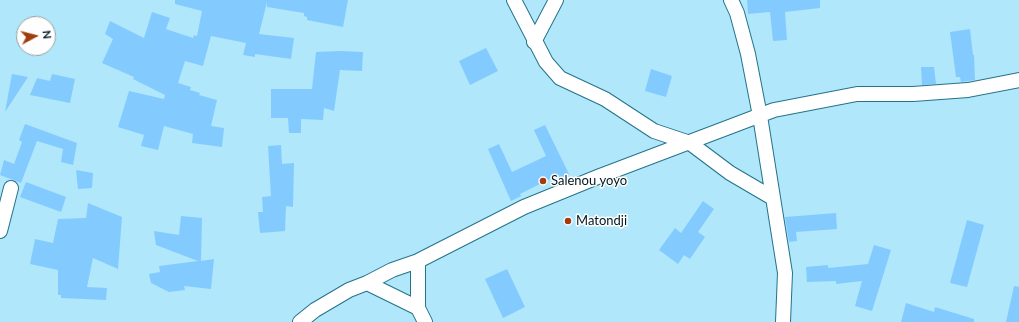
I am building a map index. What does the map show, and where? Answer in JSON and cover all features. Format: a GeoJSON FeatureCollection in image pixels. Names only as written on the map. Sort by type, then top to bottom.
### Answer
{"type":"FeatureCollection","features":[{"type":"Feature","properties":{"kind":"street"},"geometry":{"type":"LineString","coordinates":[[514,0],[534,42],[546,62],[560,78],[605,99],[654,131],[690,143],[730,172],[771,196]]}},
{"type":"Feature","properties":{"kind":"street"},"geometry":{"type":"LineString","coordinates":[[534,42],[556,0]]}},
{"type":"Feature","properties":{"kind":"street"},"geometry":{"type":"LineString","coordinates":[[731,0],[737,13],[748,54],[760,116],[771,196],[785,273],[783,322]]}},
{"type":"Feature","properties":{"kind":"street"},"geometry":{"type":"LineString","coordinates":[[300,322],[315,310],[342,294],[392,270],[418,261],[524,207],[600,176],[774,110],[857,94],[913,94],[968,90],[1019,80]]}},
{"type":"Feature","properties":{"kind":"street"},"geometry":{"type":"LineString","coordinates":[[0,231],[11,188]]}},
{"type":"Feature","properties":{"kind":"street"},"geometry":{"type":"LineString","coordinates":[[418,261],[418,308],[426,322]]}},
{"type":"Feature","properties":{"kind":"street"},"geometry":{"type":"LineString","coordinates":[[367,283],[418,308]]}},
{"type":"Feature","properties":{"kind":"building"},"geometry":{"type":"Polygon","coordinates":[[[175,0],[348,0],[343,27],[307,20],[304,13],[267,7],[267,2],[259,34],[294,38],[291,59],[255,54],[255,57],[243,55],[246,43],[211,36],[203,66],[185,61],[178,83],[191,87],[190,90],[200,93],[199,95],[217,100],[211,126],[224,128],[222,147],[192,143],[193,134],[164,126],[158,150],[141,146],[144,135],[118,127],[129,91],[164,99],[165,95],[133,79],[134,77],[102,63],[113,39],[105,34],[110,21],[144,38],[152,12],[170,18],[166,29],[193,38],[194,35],[197,36],[202,11],[175,4],[175,0]]]}},
{"type":"Feature","properties":{"kind":"building"},"geometry":{"type":"Polygon","coordinates":[[[747,0],[820,0],[820,8],[785,12],[787,40],[773,41],[770,12],[748,14],[747,0]]]}},
{"type":"Feature","properties":{"kind":"building"},"geometry":{"type":"Polygon","coordinates":[[[970,29],[974,55],[975,80],[961,82],[960,77],[956,77],[950,32],[970,29]]]}},
{"type":"Feature","properties":{"kind":"building"},"geometry":{"type":"Polygon","coordinates":[[[486,48],[498,71],[470,85],[459,61],[486,48]]]}},
{"type":"Feature","properties":{"kind":"building"},"geometry":{"type":"Polygon","coordinates":[[[316,52],[363,52],[362,71],[340,70],[334,111],[324,108],[323,120],[301,119],[301,133],[289,133],[288,118],[271,118],[271,89],[312,89],[316,52]]]}},
{"type":"Feature","properties":{"kind":"building"},"geometry":{"type":"Polygon","coordinates":[[[921,67],[934,67],[936,84],[922,85],[921,67]]]}},
{"type":"Feature","properties":{"kind":"building"},"geometry":{"type":"Polygon","coordinates":[[[651,69],[672,76],[666,97],[645,91],[651,69]]]}},
{"type":"Feature","properties":{"kind":"building"},"geometry":{"type":"Polygon","coordinates":[[[12,74],[28,77],[5,112],[12,74]]]}},
{"type":"Feature","properties":{"kind":"building"},"geometry":{"type":"Polygon","coordinates":[[[52,74],[75,79],[70,103],[30,95],[37,78],[50,81],[52,74]]]}},
{"type":"Feature","properties":{"kind":"building"},"geometry":{"type":"Polygon","coordinates":[[[25,124],[77,143],[73,165],[61,162],[63,149],[37,141],[21,183],[0,175],[4,160],[14,164],[22,142],[19,140],[25,124]]]}},
{"type":"Feature","properties":{"kind":"building"},"geometry":{"type":"Polygon","coordinates":[[[545,125],[569,174],[555,181],[554,177],[520,194],[521,196],[511,201],[488,149],[499,144],[512,172],[546,156],[534,130],[545,125]]]}},
{"type":"Feature","properties":{"kind":"building"},"geometry":{"type":"Polygon","coordinates":[[[281,145],[282,164],[294,163],[293,207],[286,206],[285,231],[260,233],[258,212],[263,212],[262,197],[271,196],[268,146],[281,145]]]}},
{"type":"Feature","properties":{"kind":"building"},"geometry":{"type":"Polygon","coordinates":[[[76,170],[93,173],[92,188],[78,189],[76,170]]]}},
{"type":"Feature","properties":{"kind":"building"},"geometry":{"type":"Polygon","coordinates":[[[26,182],[66,197],[61,212],[20,197],[26,182]]]}},
{"type":"Feature","properties":{"kind":"building"},"geometry":{"type":"Polygon","coordinates":[[[703,201],[714,209],[698,232],[705,237],[690,259],[684,255],[678,264],[659,250],[675,228],[681,233],[703,201]]]}},
{"type":"Feature","properties":{"kind":"building"},"geometry":{"type":"Polygon","coordinates":[[[88,203],[122,217],[118,269],[93,258],[87,287],[107,288],[106,300],[61,298],[61,295],[58,295],[58,270],[30,264],[35,239],[53,243],[58,219],[86,218],[88,203]]]}},
{"type":"Feature","properties":{"kind":"building"},"geometry":{"type":"Polygon","coordinates":[[[836,213],[837,229],[796,232],[797,241],[789,242],[785,217],[836,213]]]}},
{"type":"Feature","properties":{"kind":"building"},"geometry":{"type":"Polygon","coordinates":[[[181,216],[202,218],[201,261],[214,259],[211,289],[184,286],[185,290],[169,292],[151,283],[149,274],[160,272],[159,266],[198,261],[156,245],[154,231],[179,235],[181,216]]]}},
{"type":"Feature","properties":{"kind":"building"},"geometry":{"type":"Polygon","coordinates":[[[967,220],[984,225],[967,287],[950,283],[967,220]]]}},
{"type":"Feature","properties":{"kind":"building"},"geometry":{"type":"Polygon","coordinates":[[[874,245],[891,250],[872,311],[855,306],[862,281],[836,284],[836,281],[807,282],[806,267],[828,265],[828,268],[868,264],[874,245]]]}},
{"type":"Feature","properties":{"kind":"building"},"geometry":{"type":"Polygon","coordinates":[[[507,269],[525,307],[503,318],[485,279],[507,269]]]}},
{"type":"Feature","properties":{"kind":"building"},"geometry":{"type":"Polygon","coordinates":[[[1014,286],[1019,287],[1019,322],[1006,322],[1014,286]]]}},
{"type":"Feature","properties":{"kind":"building"},"geometry":{"type":"Polygon","coordinates":[[[906,303],[934,312],[935,307],[974,319],[974,322],[901,322],[906,303]]]}},
{"type":"Feature","properties":{"kind":"place","name":"Salenou yoyo"},"geometry":{"type":"Point","coordinates":[543,181]}},
{"type":"Feature","properties":{"kind":"place","name":"Matondji"},"geometry":{"type":"Point","coordinates":[568,221]}}]}
